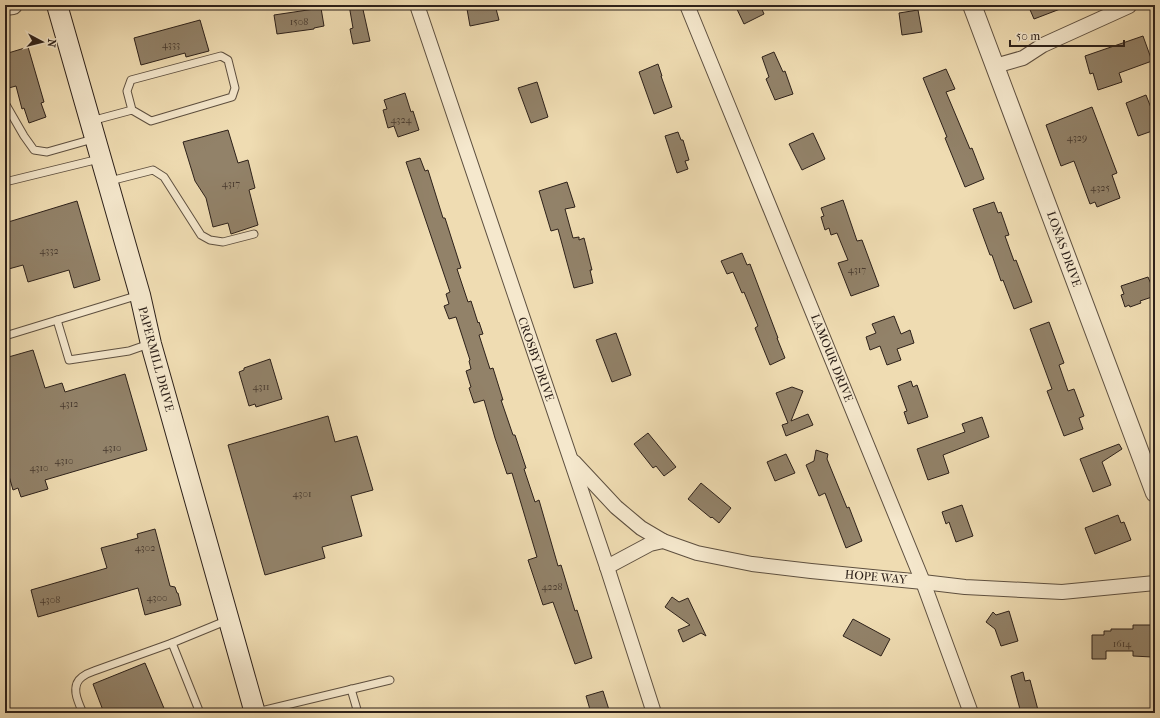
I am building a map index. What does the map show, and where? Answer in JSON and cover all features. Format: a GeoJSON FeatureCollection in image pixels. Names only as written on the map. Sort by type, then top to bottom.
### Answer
{"type":"FeatureCollection","features":[{"type":"Feature","properties":{"kind":"main road","name":"PAPERMILL DRIVE"},"geometry":{"type":"LineString","coordinates":[[57,5],[140,295],[151,344],[254,713]]}},
{"type":"Feature","properties":{"kind":"street"},"geometry":{"type":"LineString","coordinates":[[5,6],[13,5]]}},
{"type":"Feature","properties":{"kind":"street","name":"CROSBY DRIVE"},"geometry":{"type":"LineString","coordinates":[[417,5],[570,457],[654,713]]}},
{"type":"Feature","properties":{"kind":"street","name":"LAMOUR DRIVE"},"geometry":{"type":"LineString","coordinates":[[687,5],[923,582],[971,713]]}},
{"type":"Feature","properties":{"kind":"street","name":"LONAS DRIVE"},"geometry":{"type":"LineString","coordinates":[[972,5],[1155,493]]}},
{"type":"Feature","properties":{"kind":"street"},"geometry":{"type":"LineString","coordinates":[[995,66],[1022,58],[1043,45],[1130,5]]}},
{"type":"Feature","properties":{"kind":"street","name":"HOPE WAY"},"geometry":{"type":"LineString","coordinates":[[570,457],[616,507],[641,528],[663,541],[697,553],[752,564],[965,587],[1062,592],[1155,582]]}},
{"type":"Feature","properties":{"kind":"street"},"geometry":{"type":"LineString","coordinates":[[607,568],[650,544],[663,541]]}},
{"type":"Feature","properties":{"kind":"lane"},"geometry":{"type":"LineString","coordinates":[[221,56],[228,60],[236,88],[232,97],[151,121],[132,110],[127,91],[131,80],[221,56]]}},
{"type":"Feature","properties":{"kind":"lane"},"geometry":{"type":"LineString","coordinates":[[5,103],[34,150],[47,152],[132,110]]}},
{"type":"Feature","properties":{"kind":"lane"},"geometry":{"type":"LineString","coordinates":[[5,182],[101,158]]}},
{"type":"Feature","properties":{"kind":"lane"},"geometry":{"type":"LineString","coordinates":[[108,182],[153,170],[164,176],[201,235],[210,240],[223,242],[254,234]]}},
{"type":"Feature","properties":{"kind":"lane"},"geometry":{"type":"LineString","coordinates":[[5,336],[140,295]]}},
{"type":"Feature","properties":{"kind":"lane"},"geometry":{"type":"LineString","coordinates":[[57,320],[69,360],[129,351],[151,344]]}},
{"type":"Feature","properties":{"kind":"lane"},"geometry":{"type":"LineString","coordinates":[[83,713],[75,691],[76,684],[82,677],[94,671],[172,643],[228,620]]}},
{"type":"Feature","properties":{"kind":"lane"},"geometry":{"type":"LineString","coordinates":[[172,643],[200,713]]}},
{"type":"Feature","properties":{"kind":"lane"},"geometry":{"type":"LineString","coordinates":[[254,713],[390,680]]}},
{"type":"Feature","properties":{"kind":"lane"},"geometry":{"type":"LineString","coordinates":[[351,689],[358,713]]}},
{"type":"Feature","properties":{"kind":"building"},"geometry":{"type":"Polygon","coordinates":[[[349,5],[362,5],[370,41],[353,44],[350,29],[353,28],[349,5]]]}},
{"type":"Feature","properties":{"kind":"building"},"geometry":{"type":"Polygon","coordinates":[[[486,5],[495,5],[499,20],[470,26],[467,9],[486,5]]]}},
{"type":"Feature","properties":{"kind":"building"},"geometry":{"type":"Polygon","coordinates":[[[735,5],[760,5],[764,14],[744,24],[735,5]]]}},
{"type":"Feature","properties":{"kind":"building"},"geometry":{"type":"Polygon","coordinates":[[[1028,5],[1068,5],[1068,6],[1034,19],[1028,5]]]}},
{"type":"Feature","properties":{"kind":"building"},"geometry":{"type":"Polygon","coordinates":[[[321,8],[324,26],[314,29],[277,34],[274,15],[321,8]]]}},
{"type":"Feature","properties":{"kind":"building"},"geometry":{"type":"Polygon","coordinates":[[[918,10],[922,32],[902,35],[899,13],[918,10]]]}},
{"type":"Feature","properties":{"kind":"building"},"geometry":{"type":"Polygon","coordinates":[[[200,20],[209,51],[186,57],[185,53],[141,65],[134,38],[200,20]]]}},
{"type":"Feature","properties":{"kind":"building"},"geometry":{"type":"Polygon","coordinates":[[[1143,36],[1152,61],[1119,73],[1122,82],[1098,90],[1093,73],[1090,74],[1085,56],[1143,36]]]}},
{"type":"Feature","properties":{"kind":"building"},"geometry":{"type":"Polygon","coordinates":[[[28,47],[44,102],[41,103],[46,117],[29,123],[24,108],[22,109],[16,86],[5,89],[5,54],[28,47]]]}},
{"type":"Feature","properties":{"kind":"building"},"geometry":{"type":"Polygon","coordinates":[[[774,52],[783,72],[785,71],[793,94],[775,100],[766,79],[769,77],[762,57],[774,52]]]}},
{"type":"Feature","properties":{"kind":"building"},"geometry":{"type":"Polygon","coordinates":[[[658,64],[672,107],[654,114],[639,72],[658,64]]]}},
{"type":"Feature","properties":{"kind":"building"},"geometry":{"type":"Polygon","coordinates":[[[946,69],[955,89],[946,92],[970,149],[972,148],[984,179],[965,187],[923,78],[946,69]]]}},
{"type":"Feature","properties":{"kind":"building"},"geometry":{"type":"Polygon","coordinates":[[[537,82],[548,117],[531,123],[518,88],[537,82]]]}},
{"type":"Feature","properties":{"kind":"building"},"geometry":{"type":"Polygon","coordinates":[[[405,93],[419,130],[398,137],[394,126],[388,128],[383,110],[387,109],[384,100],[405,93]]]}},
{"type":"Feature","properties":{"kind":"building"},"geometry":{"type":"Polygon","coordinates":[[[1146,95],[1155,118],[1155,130],[1138,136],[1126,103],[1146,95]]]}},
{"type":"Feature","properties":{"kind":"building"},"geometry":{"type":"Polygon","coordinates":[[[1092,107],[1117,173],[1112,175],[1120,198],[1097,207],[1095,202],[1090,204],[1074,161],[1061,166],[1046,125],[1092,107]]]}},
{"type":"Feature","properties":{"kind":"building"},"geometry":{"type":"Polygon","coordinates":[[[228,130],[238,163],[248,160],[255,188],[249,190],[258,225],[231,234],[228,223],[213,227],[206,198],[195,181],[183,142],[228,130]]]}},
{"type":"Feature","properties":{"kind":"building"},"geometry":{"type":"Polygon","coordinates":[[[678,132],[681,140],[683,140],[689,160],[685,161],[688,169],[677,173],[665,136],[678,132]]]}},
{"type":"Feature","properties":{"kind":"building"},"geometry":{"type":"Polygon","coordinates":[[[813,133],[825,159],[802,170],[789,144],[813,133]]]}},
{"type":"Feature","properties":{"kind":"building"},"geometry":{"type":"Polygon","coordinates":[[[420,158],[425,171],[428,170],[443,218],[445,218],[461,268],[457,269],[468,302],[471,301],[483,334],[479,335],[490,369],[493,368],[503,400],[501,400],[526,468],[524,469],[535,502],[539,500],[558,566],[561,565],[575,611],[577,610],[592,658],[575,664],[553,602],[543,605],[528,560],[537,557],[512,473],[507,474],[484,400],[474,403],[469,388],[471,387],[466,371],[471,369],[470,360],[456,317],[449,319],[444,306],[449,304],[446,294],[450,292],[406,162],[420,158]]]}},
{"type":"Feature","properties":{"kind":"building"},"geometry":{"type":"Polygon","coordinates":[[[567,182],[575,207],[565,209],[573,238],[579,237],[579,240],[584,238],[592,270],[590,270],[593,283],[574,288],[558,229],[551,231],[539,191],[567,182]]]}},
{"type":"Feature","properties":{"kind":"building"},"geometry":{"type":"Polygon","coordinates":[[[843,200],[857,241],[862,240],[879,286],[851,296],[838,263],[848,260],[837,233],[831,235],[829,228],[825,230],[821,217],[824,216],[821,208],[843,200]]]}},
{"type":"Feature","properties":{"kind":"building"},"geometry":{"type":"Polygon","coordinates":[[[77,201],[100,280],[74,288],[69,270],[28,282],[23,265],[5,270],[5,223],[77,201]]]}},
{"type":"Feature","properties":{"kind":"building"},"geometry":{"type":"Polygon","coordinates":[[[994,202],[998,213],[1001,212],[1009,235],[1005,236],[1032,302],[1014,309],[1003,280],[1001,281],[992,255],[990,255],[973,209],[994,202]]]}},
{"type":"Feature","properties":{"kind":"building"},"geometry":{"type":"Polygon","coordinates":[[[742,253],[747,265],[750,264],[785,358],[770,365],[755,328],[758,326],[744,292],[742,293],[733,272],[727,274],[721,261],[742,253]]]}},
{"type":"Feature","properties":{"kind":"building"},"geometry":{"type":"Polygon","coordinates":[[[1148,277],[1151,284],[1155,283],[1155,296],[1140,301],[1141,303],[1130,307],[1129,305],[1125,307],[1121,295],[1124,294],[1121,286],[1148,277]]]}},
{"type":"Feature","properties":{"kind":"building"},"geometry":{"type":"Polygon","coordinates":[[[894,316],[901,334],[910,330],[914,343],[897,349],[901,360],[887,365],[880,346],[870,350],[866,337],[876,333],[872,324],[894,316]]]}},
{"type":"Feature","properties":{"kind":"building"},"geometry":{"type":"Polygon","coordinates":[[[1049,322],[1064,363],[1059,365],[1068,391],[1074,389],[1084,416],[1079,418],[1083,429],[1064,436],[1047,391],[1052,389],[1030,329],[1049,322]]]}},
{"type":"Feature","properties":{"kind":"building"},"geometry":{"type":"Polygon","coordinates":[[[616,333],[631,375],[612,382],[596,340],[616,333]]]}},
{"type":"Feature","properties":{"kind":"building"},"geometry":{"type":"Polygon","coordinates":[[[33,350],[45,388],[62,383],[65,392],[125,374],[147,450],[45,480],[48,489],[21,497],[18,488],[13,490],[5,462],[5,358],[33,350]]]}},
{"type":"Feature","properties":{"kind":"building"},"geometry":{"type":"Polygon","coordinates":[[[270,359],[282,399],[256,407],[255,404],[249,406],[239,372],[244,370],[244,368],[270,359]]]}},
{"type":"Feature","properties":{"kind":"building"},"geometry":{"type":"Polygon","coordinates":[[[911,381],[913,387],[917,385],[928,417],[908,424],[904,412],[907,411],[898,386],[911,381]]]}},
{"type":"Feature","properties":{"kind":"building"},"geometry":{"type":"Polygon","coordinates":[[[792,387],[803,391],[791,421],[808,414],[813,425],[786,436],[782,425],[788,423],[776,393],[792,387]]]}},
{"type":"Feature","properties":{"kind":"building"},"geometry":{"type":"Polygon","coordinates":[[[328,416],[335,442],[357,436],[373,490],[351,496],[362,536],[322,547],[325,558],[265,575],[228,445],[328,416]]]}},
{"type":"Feature","properties":{"kind":"building"},"geometry":{"type":"Polygon","coordinates":[[[982,417],[989,437],[943,455],[949,473],[928,480],[917,449],[965,432],[962,424],[982,417]]]}},
{"type":"Feature","properties":{"kind":"building"},"geometry":{"type":"Polygon","coordinates":[[[648,433],[676,467],[664,476],[656,466],[653,468],[634,444],[648,433]]]}},
{"type":"Feature","properties":{"kind":"building"},"geometry":{"type":"Polygon","coordinates":[[[1119,444],[1122,449],[1102,462],[1111,485],[1093,492],[1080,459],[1119,444]]]}},
{"type":"Feature","properties":{"kind":"building"},"geometry":{"type":"Polygon","coordinates":[[[816,450],[828,454],[827,459],[847,508],[849,507],[862,541],[846,548],[825,493],[819,496],[806,465],[814,461],[816,450]]]}},
{"type":"Feature","properties":{"kind":"building"},"geometry":{"type":"Polygon","coordinates":[[[786,454],[795,473],[775,481],[767,462],[786,454]]]}},
{"type":"Feature","properties":{"kind":"building"},"geometry":{"type":"Polygon","coordinates":[[[701,483],[731,508],[719,523],[688,499],[701,483]]]}},
{"type":"Feature","properties":{"kind":"building"},"geometry":{"type":"Polygon","coordinates":[[[962,505],[973,536],[956,542],[949,522],[946,524],[942,512],[962,505]]]}},
{"type":"Feature","properties":{"kind":"building"},"geometry":{"type":"Polygon","coordinates":[[[1118,515],[1121,523],[1124,522],[1131,540],[1095,554],[1085,528],[1118,515]]]}},
{"type":"Feature","properties":{"kind":"building"},"geometry":{"type":"Polygon","coordinates":[[[155,529],[170,586],[175,587],[181,605],[145,615],[138,588],[38,617],[31,590],[107,568],[101,548],[138,538],[137,534],[155,529]]]}},
{"type":"Feature","properties":{"kind":"building"},"geometry":{"type":"Polygon","coordinates":[[[672,597],[679,602],[688,598],[706,636],[701,633],[683,642],[678,630],[690,625],[665,607],[672,597]]]}},
{"type":"Feature","properties":{"kind":"building"},"geometry":{"type":"Polygon","coordinates":[[[1009,611],[1018,641],[1001,646],[995,629],[986,622],[993,612],[996,615],[1009,611]]]}},
{"type":"Feature","properties":{"kind":"building"},"geometry":{"type":"Polygon","coordinates":[[[853,619],[890,639],[881,656],[843,636],[853,619]]]}},
{"type":"Feature","properties":{"kind":"building"},"geometry":{"type":"Polygon","coordinates":[[[1133,625],[1153,625],[1152,657],[1133,656],[1133,651],[1106,651],[1106,659],[1092,659],[1092,635],[1104,635],[1104,631],[1111,631],[1111,629],[1133,629],[1133,625]]]}},
{"type":"Feature","properties":{"kind":"building"},"geometry":{"type":"Polygon","coordinates":[[[145,663],[166,713],[104,713],[93,684],[145,663]]]}},
{"type":"Feature","properties":{"kind":"building"},"geometry":{"type":"Polygon","coordinates":[[[1023,672],[1025,681],[1030,680],[1038,710],[1028,713],[1021,713],[1011,676],[1023,672]]]}},
{"type":"Feature","properties":{"kind":"building"},"geometry":{"type":"Polygon","coordinates":[[[603,691],[610,713],[591,713],[586,696],[603,691]]]}}]}
